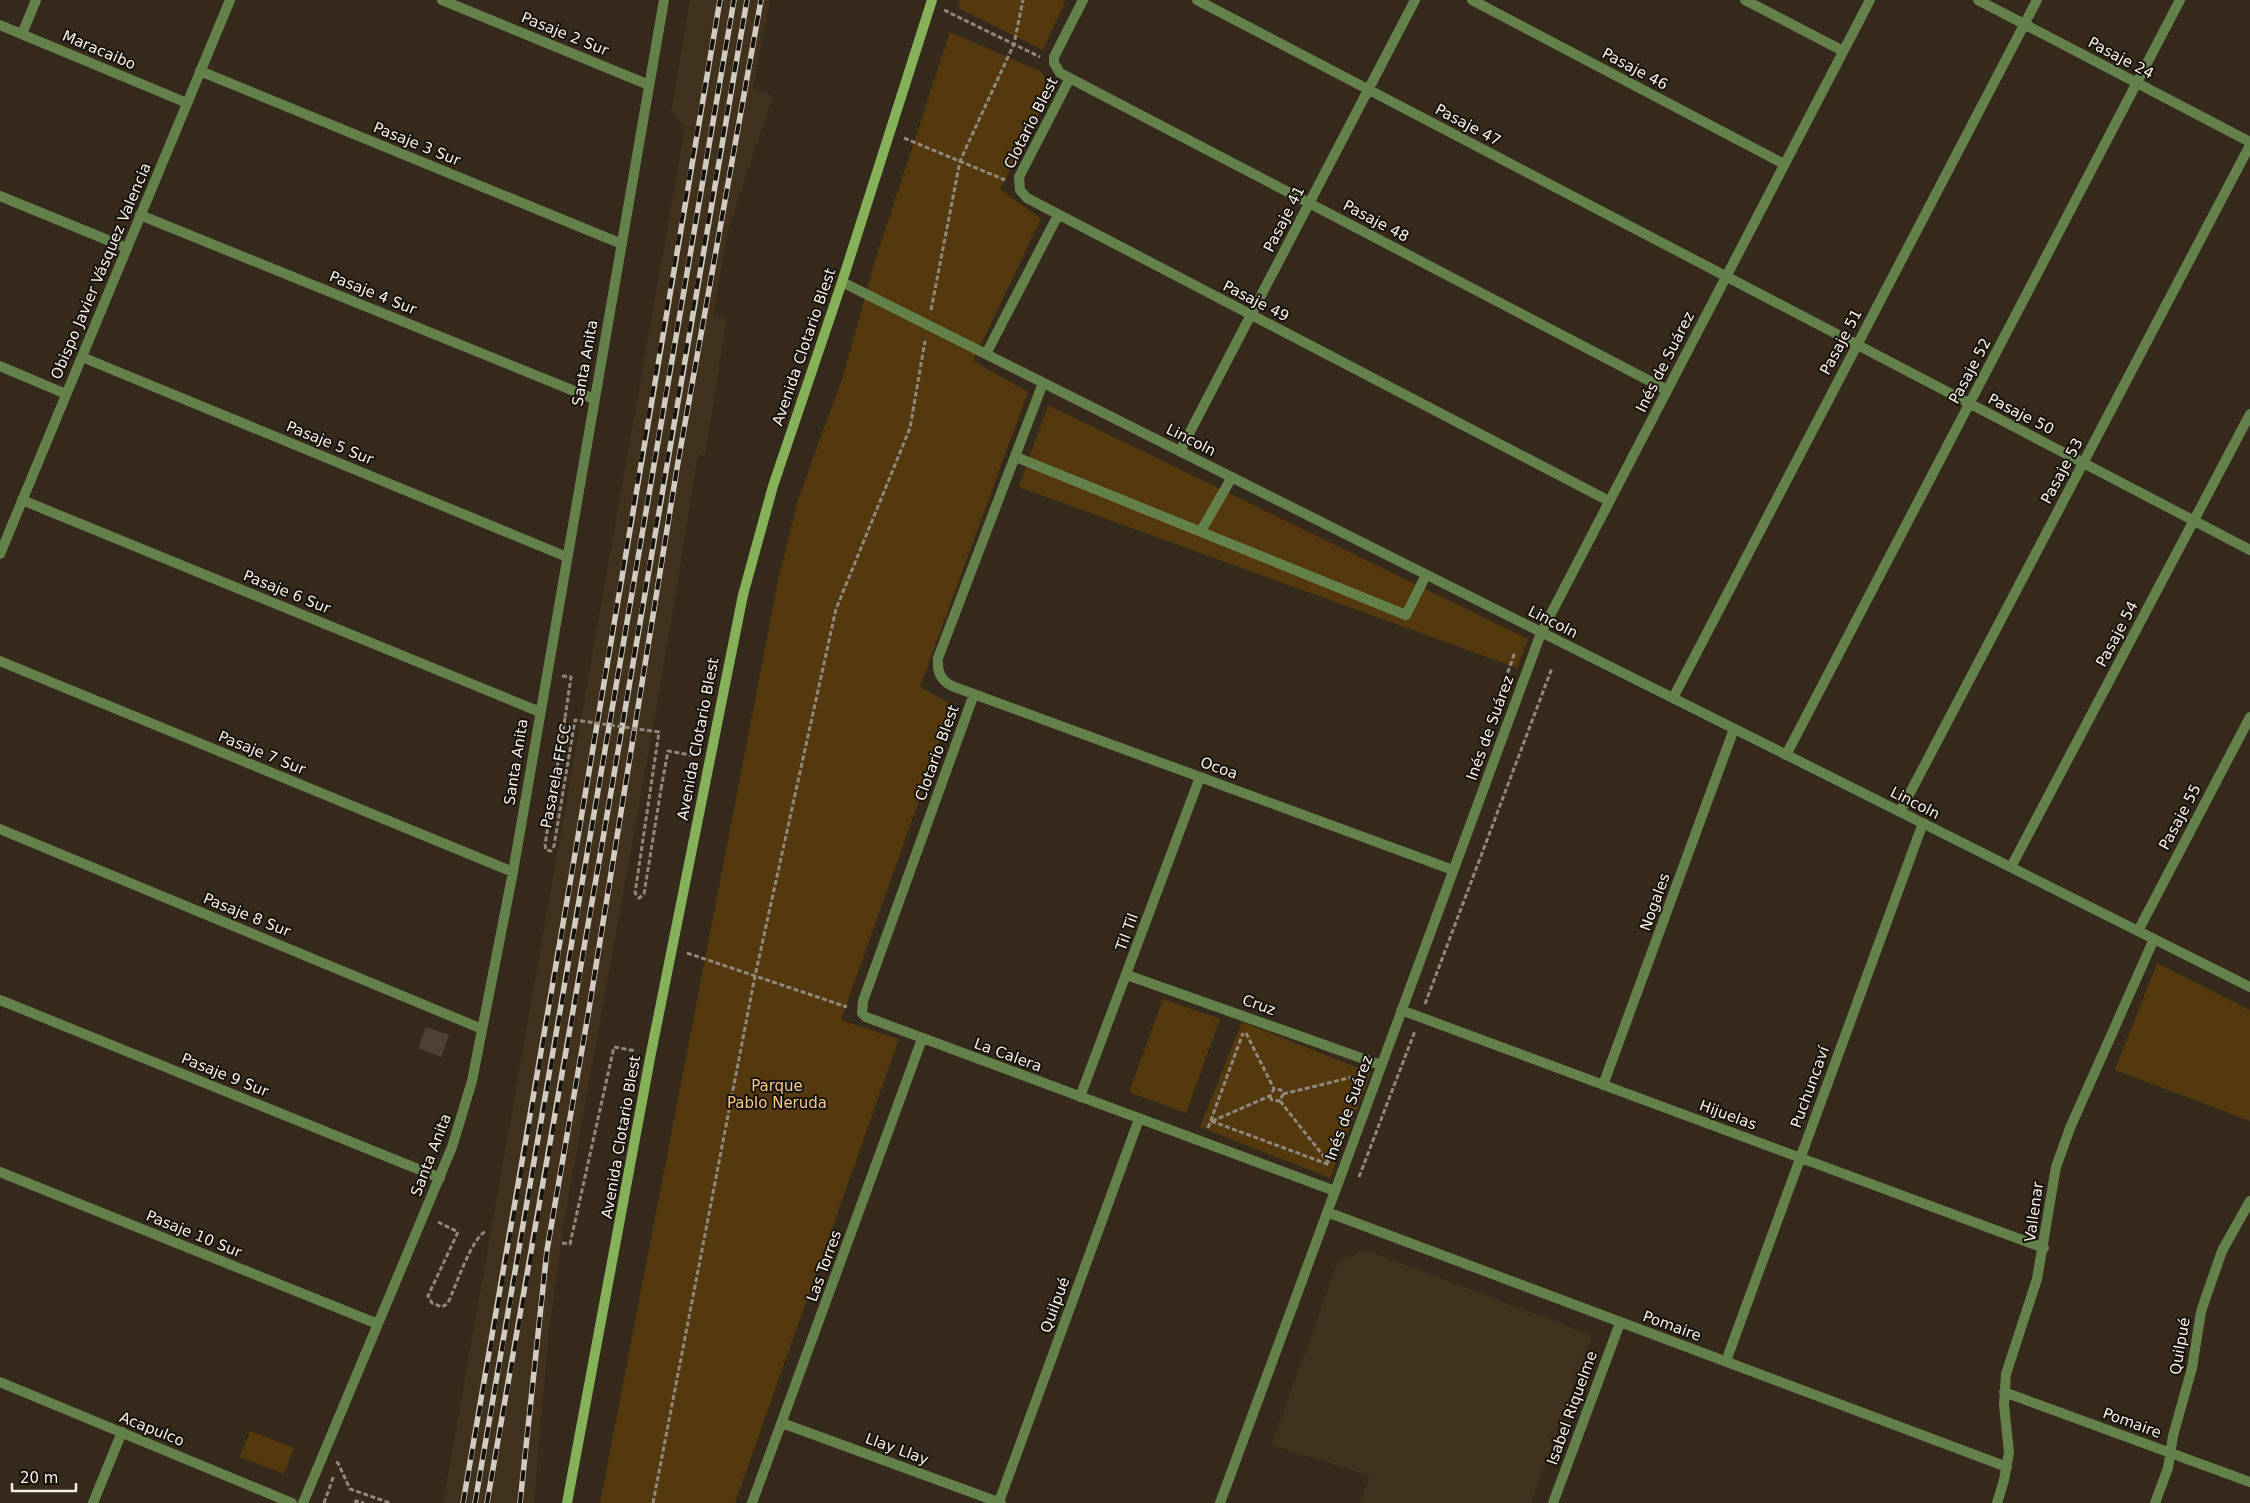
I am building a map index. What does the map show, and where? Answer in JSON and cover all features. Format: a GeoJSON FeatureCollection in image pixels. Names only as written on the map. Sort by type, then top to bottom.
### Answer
{"type":"FeatureCollection","features":[{"type":"Feature","properties":{"kind":"main road","name":"Avenida Clotario Blest"},"geometry":{"type":"LineString","coordinates":[[567,1503],[651,1053],[729,656],[759,534],[788,439],[842,282],[931,2]]}},
{"type":"Feature","properties":{"kind":"street"},"geometry":{"type":"LineString","coordinates":[[22,34],[36,0]]}},
{"type":"Feature","properties":{"kind":"street","name":"Obispo Javier Vásquez Valencia"},"geometry":{"type":"LineString","coordinates":[[0,554],[3,539],[22,500],[230,0]]}},
{"type":"Feature","properties":{"kind":"street","name":"Pasaje 2 Sur"},"geometry":{"type":"LineString","coordinates":[[442,0],[649,85]]}},
{"type":"Feature","properties":{"kind":"street","name":"Santa Anita"},"geometry":{"type":"LineString","coordinates":[[303,1503],[440,1178],[463,1114],[513,872],[664,0]]}},
{"type":"Feature","properties":{"kind":"street","name":"Clotario Blest"},"geometry":{"type":"LineString","coordinates":[[1018,185],[1021,170],[1070,78],[1060,73],[1054,63],[1056,51],[1083,0]]}},
{"type":"Feature","properties":{"kind":"street","name":"Pasaje 47"},"geometry":{"type":"LineString","coordinates":[[1197,0],[1726,277]]}},
{"type":"Feature","properties":{"kind":"street","name":"Pasaje 41"},"geometry":{"type":"LineString","coordinates":[[1180,451],[1415,0]]}},
{"type":"Feature","properties":{"kind":"street","name":"Pasaje 46"},"geometry":{"type":"LineString","coordinates":[[1472,0],[1784,164]]}},
{"type":"Feature","properties":{"kind":"street"},"geometry":{"type":"LineString","coordinates":[[1745,0],[1843,51]]}},
{"type":"Feature","properties":{"kind":"street","name":"Inés de Suárez"},"geometry":{"type":"LineString","coordinates":[[1220,1503],[1541,633],[1870,0]]}},
{"type":"Feature","properties":{"kind":"street","name":"Pasaje 24"},"geometry":{"type":"LineString","coordinates":[[1978,0],[2250,144]]}},
{"type":"Feature","properties":{"kind":"street","name":"Pasaje 51"},"geometry":{"type":"LineString","coordinates":[[1672,698],[2037,0]]}},
{"type":"Feature","properties":{"kind":"street","name":"Pasaje 52"},"geometry":{"type":"LineString","coordinates":[[1786,755],[2180,0]]}},
{"type":"Feature","properties":{"kind":"street","name":"Maracaibo"},"geometry":{"type":"LineString","coordinates":[[0,25],[187,103]]}},
{"type":"Feature","properties":{"kind":"street","name":"Pasaje 3 Sur"},"geometry":{"type":"LineString","coordinates":[[200,71],[622,244]]}},
{"type":"Feature","properties":{"kind":"street","name":"Pasaje 48"},"geometry":{"type":"LineString","coordinates":[[1070,78],[1667,390]]}},
{"type":"Feature","properties":{"kind":"street","name":"Pasaje 53"},"geometry":{"type":"LineString","coordinates":[[1900,812],[2250,144]]}},
{"type":"Feature","properties":{"kind":"street","name":"Pasaje 49"},"geometry":{"type":"LineString","coordinates":[[1018,185],[1027,198],[1058,215],[1609,501]]}},
{"type":"Feature","properties":{"kind":"street"},"geometry":{"type":"LineString","coordinates":[[0,196],[127,248]]}},
{"type":"Feature","properties":{"kind":"street","name":"Pasaje 4 Sur"},"geometry":{"type":"LineString","coordinates":[[140,215],[594,399]]}},
{"type":"Feature","properties":{"kind":"street"},"geometry":{"type":"LineString","coordinates":[[986,354],[1058,215]]}},
{"type":"Feature","properties":{"kind":"street","name":"Pasaje 50"},"geometry":{"type":"LineString","coordinates":[[1726,277],[2250,550]]}},
{"type":"Feature","properties":{"kind":"street","name":"Lincoln"},"geometry":{"type":"LineString","coordinates":[[842,282],[2250,987]]}},
{"type":"Feature","properties":{"kind":"street","name":"Pasaje 5 Sur"},"geometry":{"type":"LineString","coordinates":[[82,357],[567,557]]}},
{"type":"Feature","properties":{"kind":"street"},"geometry":{"type":"LineString","coordinates":[[0,366],[66,394]]}},
{"type":"Feature","properties":{"kind":"street","name":"Clotario Blest"},"geometry":{"type":"LineString","coordinates":[[862,1013],[863,1002],[974,694],[946,683],[939,674],[938,658],[1043,383]]}},
{"type":"Feature","properties":{"kind":"street","name":"Pasaje 54"},"geometry":{"type":"LineString","coordinates":[[2011,867],[2250,414]]}},
{"type":"Feature","properties":{"kind":"street"},"geometry":{"type":"LineString","coordinates":[[1016,457],[1406,615],[1426,575]]}},
{"type":"Feature","properties":{"kind":"street"},"geometry":{"type":"LineString","coordinates":[[1201,531],[1232,477]]}},
{"type":"Feature","properties":{"kind":"street","name":"Pasaje 6 Sur"},"geometry":{"type":"LineString","coordinates":[[22,500],[540,712]]}},
{"type":"Feature","properties":{"kind":"street","name":"Pasaje 7 Sur"},"geometry":{"type":"LineString","coordinates":[[0,661],[513,872]]}},
{"type":"Feature","properties":{"kind":"street","name":"Ocoa"},"geometry":{"type":"LineString","coordinates":[[974,694],[1453,870]]}},
{"type":"Feature","properties":{"kind":"street","name":"Pasaje 55"},"geometry":{"type":"LineString","coordinates":[[2138,931],[2250,717]]}},
{"type":"Feature","properties":{"kind":"street","name":"Nogales"},"geometry":{"type":"LineString","coordinates":[[1603,1085],[1734,729]]}},
{"type":"Feature","properties":{"kind":"street","name":"Til Til"},"geometry":{"type":"LineString","coordinates":[[1080,1097],[1200,777]]}},
{"type":"Feature","properties":{"kind":"street","name":"Puchuncaví"},"geometry":{"type":"LineString","coordinates":[[1726,1362],[1923,823]]}},
{"type":"Feature","properties":{"kind":"street","name":"Pasaje 8 Sur"},"geometry":{"type":"LineString","coordinates":[[0,829],[482,1029]]}},
{"type":"Feature","properties":{"kind":"street","name":"Vallenar"},"geometry":{"type":"LineString","coordinates":[[1997,1503],[2007,1467],[2009,1444],[2004,1392],[2006,1374],[2037,1279],[2044,1248],[2052,1187],[2062,1147],[2154,939]]}},
{"type":"Feature","properties":{"kind":"street","name":"Cruz"},"geometry":{"type":"LineString","coordinates":[[1127,975],[1381,1065]]}},
{"type":"Feature","properties":{"kind":"street","name":"Pasaje 9 Sur"},"geometry":{"type":"LineString","coordinates":[[0,1000],[440,1178]]}},
{"type":"Feature","properties":{"kind":"street","name":"Hijuelas"},"geometry":{"type":"LineString","coordinates":[[1401,1010],[2044,1248]]}},
{"type":"Feature","properties":{"kind":"street","name":"La Calera"},"geometry":{"type":"LineString","coordinates":[[862,1013],[871,1020],[1335,1191]]}},
{"type":"Feature","properties":{"kind":"street","name":"Las Torres"},"geometry":{"type":"LineString","coordinates":[[752,1503],[922,1039]]}},
{"type":"Feature","properties":{"kind":"street","name":"Quilpué"},"geometry":{"type":"LineString","coordinates":[[1000,1503],[1139,1119]]}},
{"type":"Feature","properties":{"kind":"street","name":"Pasaje 10 Sur"},"geometry":{"type":"LineString","coordinates":[[0,1172],[378,1324]]}},
{"type":"Feature","properties":{"kind":"street","name":"Quilpué"},"geometry":{"type":"LineString","coordinates":[[2155,1503],[2168,1468],[2173,1436],[2192,1368],[2201,1312],[2222,1251],[2250,1201]]}},
{"type":"Feature","properties":{"kind":"street","name":"Pomaire"},"geometry":{"type":"LineString","coordinates":[[1327,1212],[2007,1467]]}},
{"type":"Feature","properties":{"kind":"street","name":"Isabel Riquelme"},"geometry":{"type":"LineString","coordinates":[[1553,1503],[1620,1323]]}},
{"type":"Feature","properties":{"kind":"street","name":"Acapulco"},"geometry":{"type":"LineString","coordinates":[[0,1382],[292,1503]]}},
{"type":"Feature","properties":{"kind":"street","name":"Pomaire"},"geometry":{"type":"LineString","coordinates":[[2004,1392],[2250,1482]]}},
{"type":"Feature","properties":{"kind":"street","name":"Llay Llay"},"geometry":{"type":"LineString","coordinates":[[782,1422],[1000,1503]]}},
{"type":"Feature","properties":{"kind":"street"},"geometry":{"type":"LineString","coordinates":[[93,1503],[122,1432]]}},
{"type":"Feature","properties":{"kind":"path"},"geometry":{"type":"LineString","coordinates":[[653,1503],[755,976],[836,609],[910,428],[960,161],[1014,44],[1023,0]]}},
{"type":"Feature","properties":{"kind":"path"},"geometry":{"type":"LineString","coordinates":[[931,2],[1054,63]]}},
{"type":"Feature","properties":{"kind":"path"},"geometry":{"type":"LineString","coordinates":[[890,132],[1018,185]]}},
{"type":"Feature","properties":{"kind":"path"},"geometry":{"type":"LineString","coordinates":[[1357,1183],[1552,668]]}},
{"type":"Feature","properties":{"kind":"path","name":"Pasarela FFCC"},"geometry":{"type":"LineString","coordinates":[[547,673],[571,677],[545,845],[546,850],[551,851],[554,846],[575,720],[659,732],[635,893],[639,898],[644,894],[668,751],[709,759]]}},
{"type":"Feature","properties":{"kind":"path"},"geometry":{"type":"LineString","coordinates":[[672,948],[862,1013]]}},
{"type":"Feature","properties":{"kind":"path"},"geometry":{"type":"LineString","coordinates":[[1211,1122],[1244,1030],[1274,1089]]}},
{"type":"Feature","properties":{"kind":"path"},"geometry":{"type":"LineString","coordinates":[[562,1242],[570,1244],[614,1047],[651,1053]]}},
{"type":"Feature","properties":{"kind":"path"},"geometry":{"type":"LineString","coordinates":[[1283,1094],[1364,1074]]}},
{"type":"Feature","properties":{"kind":"path"},"geometry":{"type":"LineString","coordinates":[[1274,1089],[1281,1090],[1283,1094]]}},
{"type":"Feature","properties":{"kind":"path"},"geometry":{"type":"LineString","coordinates":[[1211,1122],[1270,1096],[1274,1089]]}},
{"type":"Feature","properties":{"kind":"path"},"geometry":{"type":"LineString","coordinates":[[1280,1101],[1283,1094]]}},
{"type":"Feature","properties":{"kind":"path"},"geometry":{"type":"LineString","coordinates":[[1211,1122],[1330,1164],[1280,1101],[1272,1100],[1270,1096]]}},
{"type":"Feature","properties":{"kind":"path"},"geometry":{"type":"LineString","coordinates":[[423,1216],[458,1232],[428,1296],[432,1303],[442,1307],[448,1302],[475,1242],[482,1232],[487,1230]]}},
{"type":"Feature","properties":{"kind":"path"},"geometry":{"type":"LineString","coordinates":[[323,1456],[338,1463],[350,1489],[390,1503]]}},
{"type":"Feature","properties":{"kind":"path"},"geometry":{"type":"LineString","coordinates":[[324,1503],[338,1463]]}},
{"type":"Feature","properties":{"kind":"path"},"geometry":{"type":"LineString","coordinates":[[355,1503],[356,1501],[364,1503]]}},
{"type":"Feature","properties":{"kind":"shaded area"},"geometry":{"type":"Polygon","coordinates":[[[690,0],[770,0],[753,88],[773,96],[729,227],[713,316],[727,319],[705,456],[698,455],[662,678],[563,1228],[548,1340],[534,1503],[443,1503],[685,127],[671,112],[690,0]]]}},
{"type":"Feature","properties":{"kind":"shaded area"},"geometry":{"type":"Polygon","coordinates":[[[1366,1250],[1592,1335],[1531,1503],[1360,1503],[1370,1476],[1271,1445],[1338,1262],[1366,1250]]]}},
{"type":"Feature","properties":{"kind":"green space"},"geometry":{"type":"Polygon","coordinates":[[[960,0],[1066,0],[1043,50],[958,8],[960,0]]]}},
{"type":"Feature","properties":{"kind":"green space","name":"Parque Pablo Neruda"},"geometry":{"type":"Polygon","coordinates":[[[950,32],[1042,72],[1051,92],[1000,189],[1041,219],[973,361],[1028,392],[920,687],[953,705],[841,1020],[899,1039],[735,1503],[600,1503],[778,581],[798,500],[844,373],[874,264],[950,32]]]}},
{"type":"Feature","properties":{"kind":"green space"},"geometry":{"type":"Polygon","coordinates":[[[1048,405],[1528,639],[1517,668],[1019,487],[1048,405]]]}},
{"type":"Feature","properties":{"kind":"green space"},"geometry":{"type":"Polygon","coordinates":[[[2157,963],[2250,1010],[2250,1121],[2115,1070],[2157,963]]]}},
{"type":"Feature","properties":{"kind":"green space"},"geometry":{"type":"Polygon","coordinates":[[[1163,999],[1220,1019],[1186,1113],[1129,1092],[1163,999]]]}},
{"type":"Feature","properties":{"kind":"green space"},"geometry":{"type":"Polygon","coordinates":[[[1242,1022],[1371,1073],[1330,1178],[1200,1127],[1242,1022]]]}},
{"type":"Feature","properties":{"kind":"green space"},"geometry":{"type":"Polygon","coordinates":[[[250,1431],[294,1448],[284,1474],[240,1457],[250,1431]]]}},
{"type":"Feature","properties":{"kind":"building"},"geometry":{"type":"Polygon","coordinates":[[[426,1027],[449,1035],[441,1057],[418,1048],[426,1027]]]}},
{"type":"Feature","properties":{"kind":"railway"},"geometry":{"type":"LineString","coordinates":[[463,1503],[529,1128],[720,0]]}},
{"type":"Feature","properties":{"kind":"railway"},"geometry":{"type":"LineString","coordinates":[[475,1503],[734,0]]}},
{"type":"Feature","properties":{"kind":"railway"},"geometry":{"type":"LineString","coordinates":[[487,1503],[554,1128],[747,0]]}},
{"type":"Feature","properties":{"kind":"railway"},"geometry":{"type":"LineString","coordinates":[[520,1503],[547,1250],[588,1015],[677,468],[761,0]]}}]}
